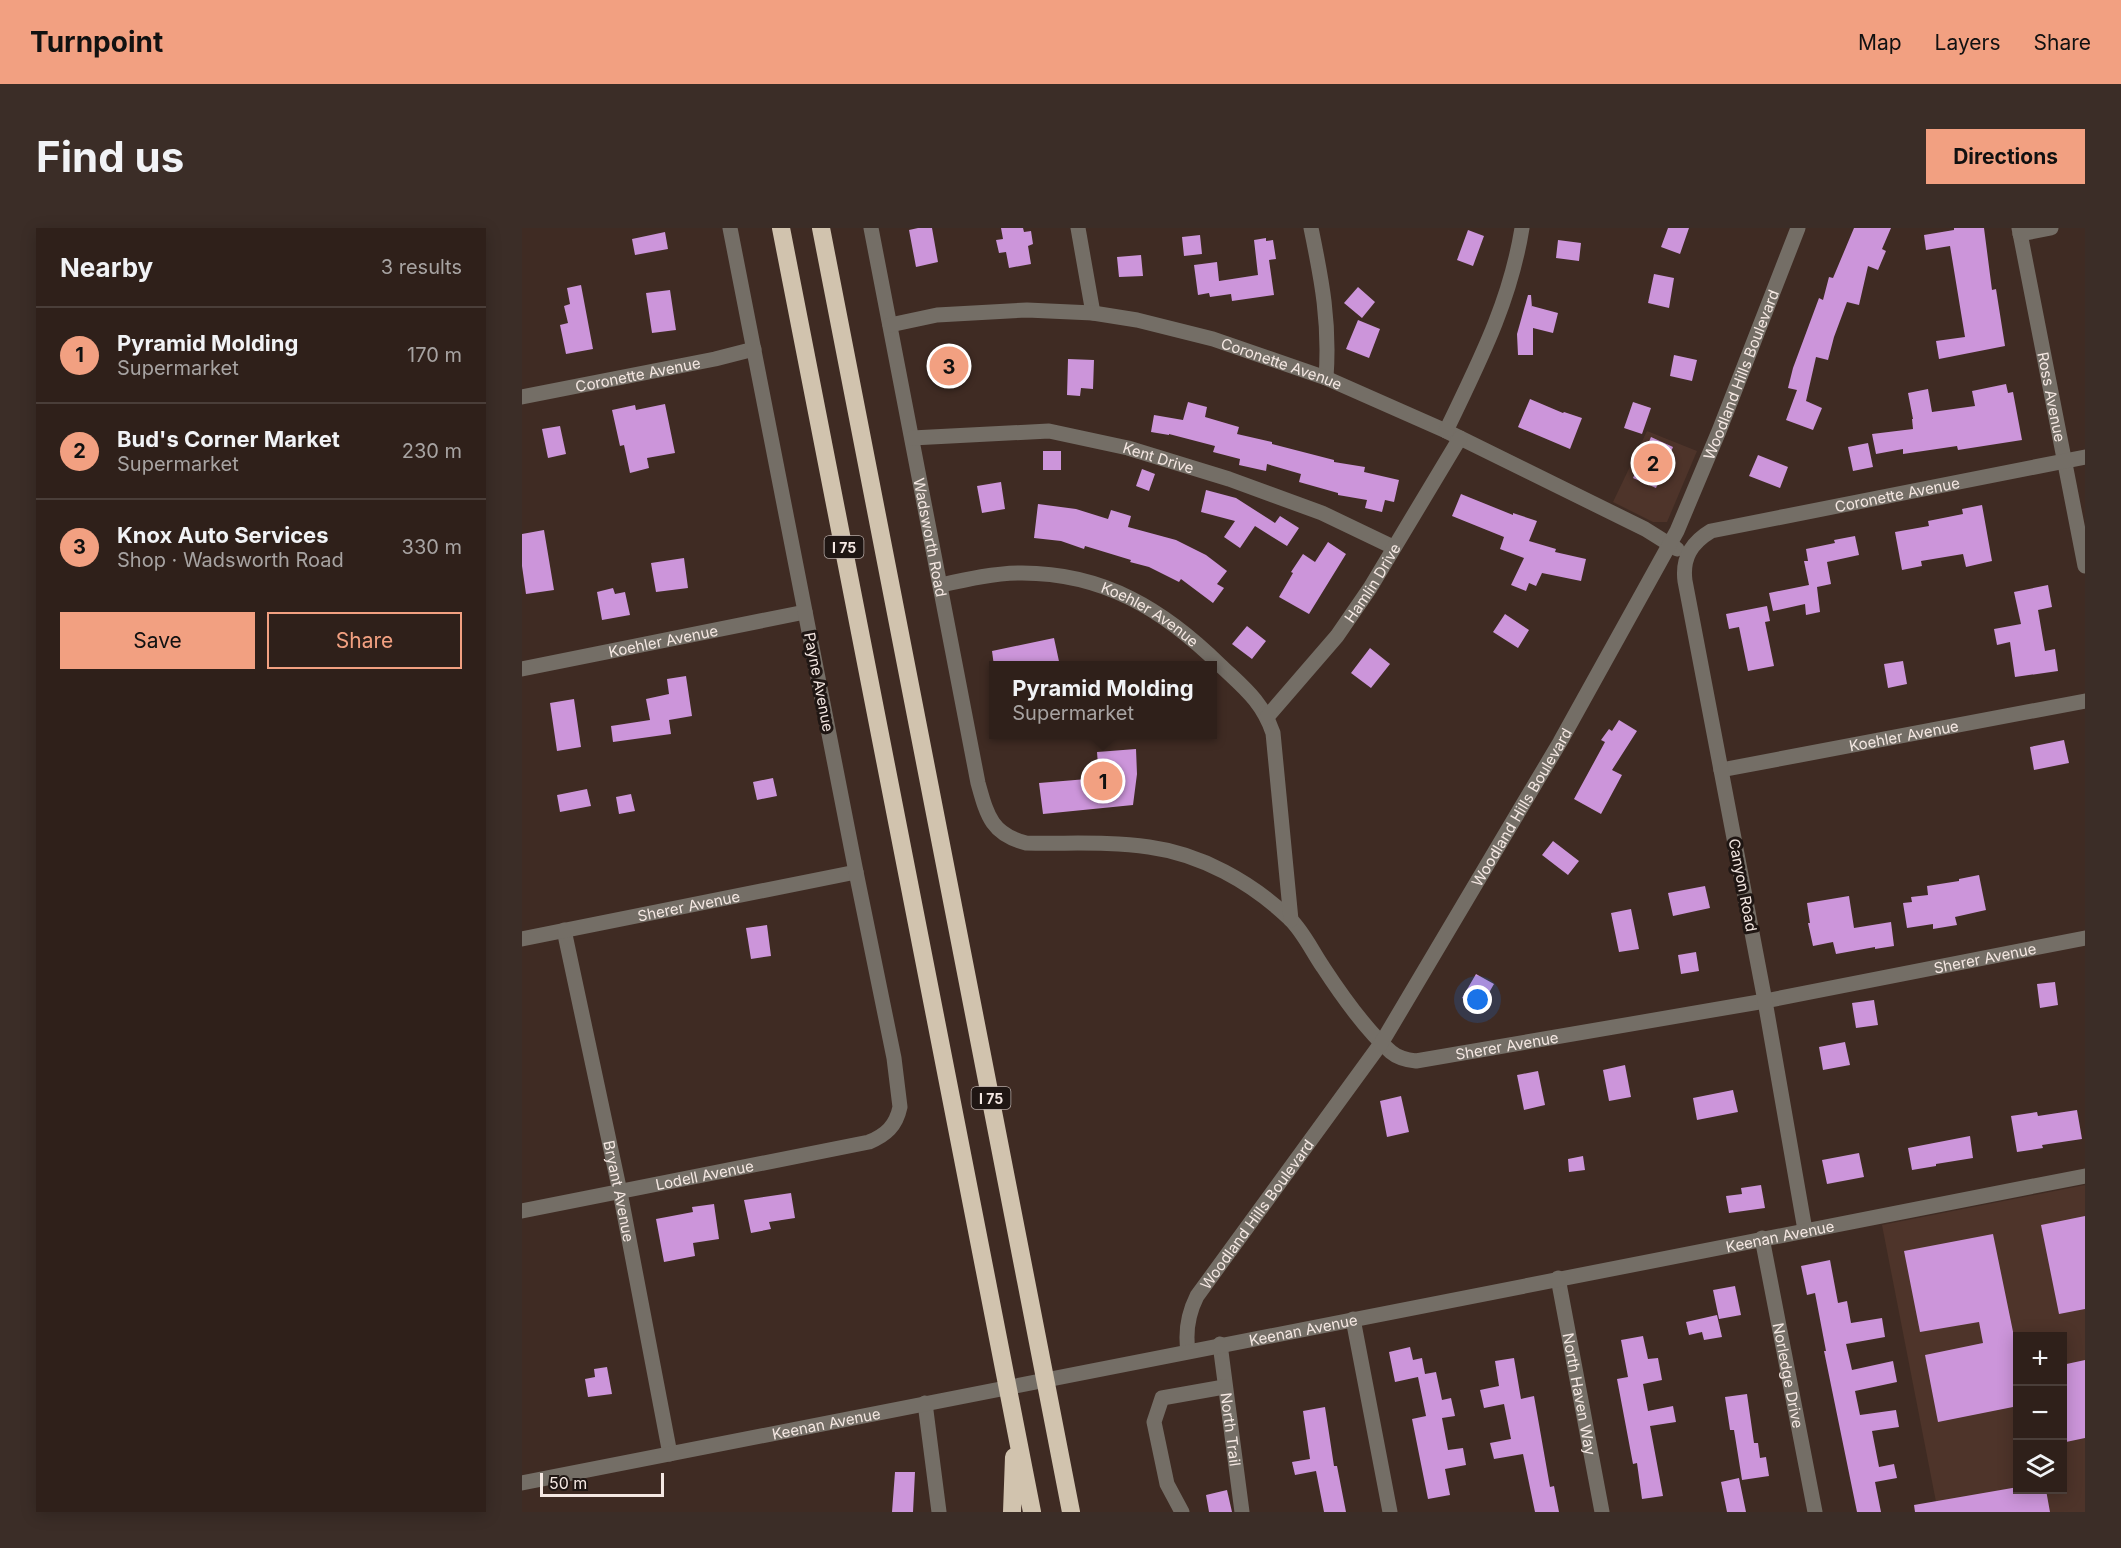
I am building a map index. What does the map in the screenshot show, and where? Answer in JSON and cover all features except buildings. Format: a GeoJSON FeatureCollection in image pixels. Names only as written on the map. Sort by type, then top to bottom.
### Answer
{"type":"FeatureCollection","features":[{"type":"Feature","properties":{"kind":"highway","name":"I 75"},"geometry":{"type":"LineString","coordinates":[[781,228],[1032,1512]]}},
{"type":"Feature","properties":{"kind":"highway","name":"I 75"},"geometry":{"type":"LineString","coordinates":[[821,228],[1071,1512]]}},
{"type":"Feature","properties":{"kind":"highway"},"geometry":{"type":"LineString","coordinates":[[1012,1512],[1016,1425]]}},
{"type":"Feature","properties":{"kind":"street","name":"Payne Avenue"},"geometry":{"type":"LineString","coordinates":[[730,228],[894,1058],[900,1107],[893,1127],[886,1133]]}},
{"type":"Feature","properties":{"kind":"street","name":"Wadsworth Road"},"geometry":{"type":"LineString","coordinates":[[871,228],[978,783],[990,819],[996,828],[1008,837]]}},
{"type":"Feature","properties":{"kind":"street"},"geometry":{"type":"LineString","coordinates":[[1078,228],[1093,313]]}},
{"type":"Feature","properties":{"kind":"street"},"geometry":{"type":"LineString","coordinates":[[1311,228],[1327,312],[1329,345],[1326,378]]}},
{"type":"Feature","properties":{"kind":"street","name":"Hamlin Drive"},"geometry":{"type":"LineString","coordinates":[[1267,717],[1336,636],[1370,588],[1453,435],[1502,310],[1522,228]]}},
{"type":"Feature","properties":{"kind":"street","name":"Woodland Hills Boulevard"},"geometry":{"type":"LineString","coordinates":[[1188,1351],[1187,1327],[1197,1296],[1382,1042],[1560,742],[1673,537],[1719,431],[1798,228]]}},
{"type":"Feature","properties":{"kind":"street"},"geometry":{"type":"LineString","coordinates":[[2019,231],[2051,228]]}},
{"type":"Feature","properties":{"kind":"street","name":"Ross Avenue"},"geometry":{"type":"LineString","coordinates":[[2019,231],[2085,566]]}},
{"type":"Feature","properties":{"kind":"street","name":"Coronette Avenue"},"geometry":{"type":"LineString","coordinates":[[890,325],[937,315],[1027,310],[1093,313],[1213,339],[1326,378],[1453,435],[1645,528],[1673,537],[1690,550],[1711,531]]}},
{"type":"Feature","properties":{"kind":"street","name":"Coronette Avenue"},"geometry":{"type":"LineString","coordinates":[[522,397],[715,359],[754,349]]}},
{"type":"Feature","properties":{"kind":"street","name":"Kent Drive"},"geometry":{"type":"LineString","coordinates":[[912,438],[1049,431],[1128,448],[1229,479],[1312,509],[1394,547]]}},
{"type":"Feature","properties":{"kind":"street","name":"Coronette Avenue"},"geometry":{"type":"LineString","coordinates":[[1673,537],[2085,457]]}},
{"type":"Feature","properties":{"kind":"street","name":"Canyon Road"},"geometry":{"type":"LineString","coordinates":[[1690,550],[1684,570],[1685,581],[1765,1001],[1804,1230]]}},
{"type":"Feature","properties":{"kind":"street","name":"Koehler Avenue"},"geometry":{"type":"LineString","coordinates":[[941,585],[991,575],[1022,573],[1079,579],[1112,590],[1158,613],[1182,629],[1215,661]]}},
{"type":"Feature","properties":{"kind":"street","name":"Koehler Avenue"},"geometry":{"type":"LineString","coordinates":[[522,669],[806,612]]}},
{"type":"Feature","properties":{"kind":"street","name":"Koehler Avenue"},"geometry":{"type":"LineString","coordinates":[[1217,663],[1259,703],[1273,733],[1291,920]]}},
{"type":"Feature","properties":{"kind":"street","name":"Koehler Avenue"},"geometry":{"type":"LineString","coordinates":[[1722,770],[2085,701]]}},
{"type":"Feature","properties":{"kind":"street","name":"Sherer Avenue"},"geometry":{"type":"LineString","coordinates":[[1008,837],[1026,843],[1147,846],[1190,856],[1219,869],[1251,889],[1291,920],[1351,1007],[1382,1042],[1402,1059],[1416,1061],[1765,1001],[2085,938]]}},
{"type":"Feature","properties":{"kind":"street","name":"Sherer Avenue"},"geometry":{"type":"LineString","coordinates":[[522,939],[856,872]]}},
{"type":"Feature","properties":{"kind":"street","name":"Bryant Avenue"},"geometry":{"type":"LineString","coordinates":[[564,930],[620,1192],[670,1454]]}},
{"type":"Feature","properties":{"kind":"street","name":"Lodell Avenue"},"geometry":{"type":"LineString","coordinates":[[522,1211],[869,1142],[886,1133]]}},
{"type":"Feature","properties":{"kind":"street","name":"Keenan Avenue"},"geometry":{"type":"LineString","coordinates":[[522,1483],[1220,1344],[2085,1176]]}},
{"type":"Feature","properties":{"kind":"street","name":"Norledge Drive"},"geometry":{"type":"LineString","coordinates":[[1762,1238],[1815,1512]]}},
{"type":"Feature","properties":{"kind":"street","name":"North Haven Way"},"geometry":{"type":"LineString","coordinates":[[1558,1278],[1602,1512]]}},
{"type":"Feature","properties":{"kind":"street"},"geometry":{"type":"LineString","coordinates":[[1353,1319],[1390,1512]]}},
{"type":"Feature","properties":{"kind":"street","name":"North Trail"},"geometry":{"type":"LineString","coordinates":[[1220,1344],[1242,1512]]}},
{"type":"Feature","properties":{"kind":"street"},"geometry":{"type":"LineString","coordinates":[[1182,1512],[1167,1484],[1154,1422],[1162,1398],[1224,1387]]}},
{"type":"Feature","properties":{"kind":"street"},"geometry":{"type":"LineString","coordinates":[[925,1402],[939,1512]]}},
{"type":"Feature","properties":{"kind":"shaded area"},"geometry":{"type":"Polygon","coordinates":[[[1647,431],[1697,451],[1667,522],[1653,522],[1613,502],[1647,431]]]}},
{"type":"Feature","properties":{"kind":"shaded area"},"geometry":{"type":"Polygon","coordinates":[[[2085,1185],[2085,1512],[1938,1512],[1882,1225],[2085,1185]]]}},
{"type":"Feature","properties":{"kind":"place","name":"Knox Auto Services"},"geometry":{"type":"Point","coordinates":[949,366]}},
{"type":"Feature","properties":{"kind":"place","name":"Bud's Corner Market"},"geometry":{"type":"Point","coordinates":[1653,463]}},
{"type":"Feature","properties":{"kind":"place","name":"Pyramid Molding"},"geometry":{"type":"Point","coordinates":[1103,781]}}]}
